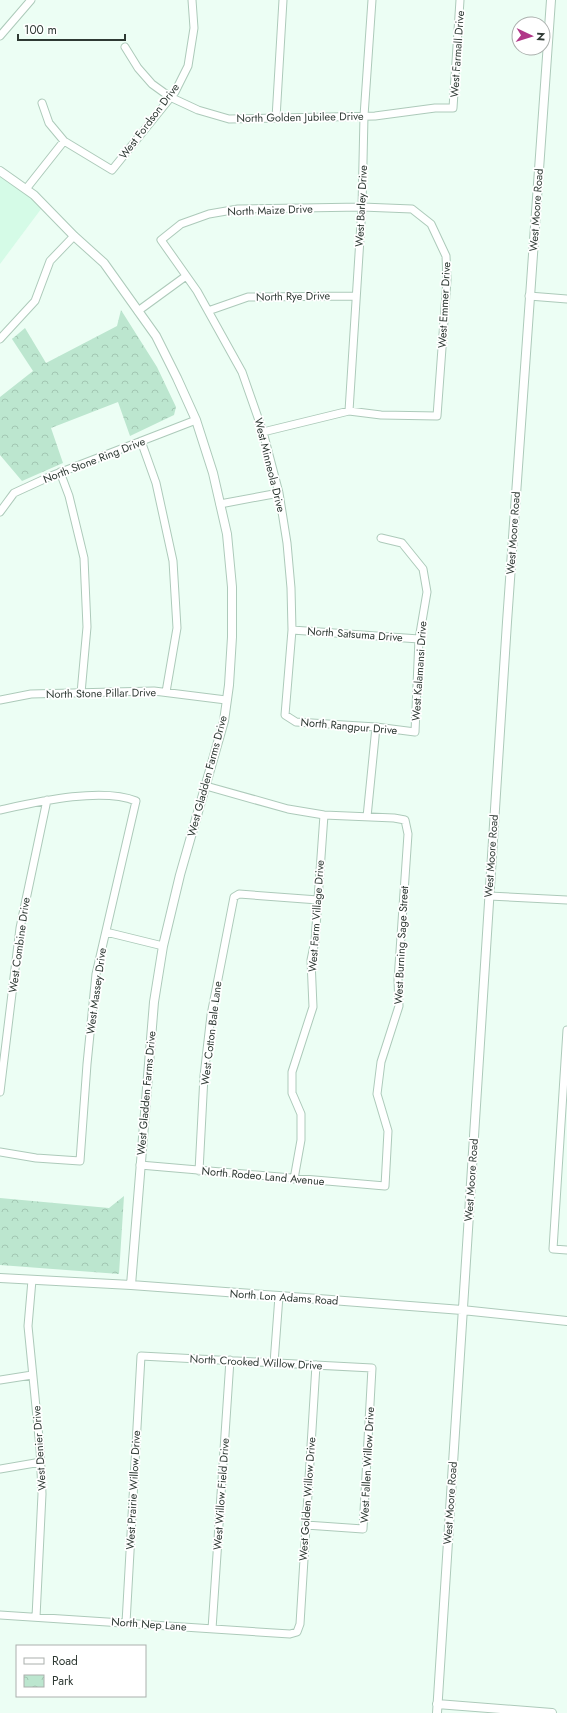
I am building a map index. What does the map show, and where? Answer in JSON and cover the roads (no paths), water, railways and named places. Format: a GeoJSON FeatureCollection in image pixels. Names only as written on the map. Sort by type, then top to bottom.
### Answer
{"type":"FeatureCollection","features":[{"type":"Feature","properties":{"kind":"street"},"geometry":{"type":"LineString","coordinates":[[0,36],[32,0]]}},
{"type":"Feature","properties":{"kind":"street","name":"West Fordson Drive"},"geometry":{"type":"LineString","coordinates":[[64,141],[112,170],[175,92],[188,66],[194,28],[192,0]]}},
{"type":"Feature","properties":{"kind":"street"},"geometry":{"type":"LineString","coordinates":[[276,118],[283,0]]}},
{"type":"Feature","properties":{"kind":"street","name":"West Barley Drive"},"geometry":{"type":"LineString","coordinates":[[349,411],[362,207],[364,116],[372,0]]}},
{"type":"Feature","properties":{"kind":"street","name":"West Farmall Drive"},"geometry":{"type":"LineString","coordinates":[[453,108],[460,0]]}},
{"type":"Feature","properties":{"kind":"street","name":"West Moore Road"},"geometry":{"type":"LineString","coordinates":[[437,1709],[529,296],[551,0]]}},
{"type":"Feature","properties":{"kind":"street","name":"North Golden Jubilee Drive"},"geometry":{"type":"LineString","coordinates":[[125,48],[138,68],[152,84],[170,97],[198,110],[229,119],[364,116],[435,108],[453,108]]}},
{"type":"Feature","properties":{"kind":"street"},"geometry":{"type":"LineString","coordinates":[[26,189],[64,141],[49,123],[42,103]]}},
{"type":"Feature","properties":{"kind":"street","name":"West Gladden Farms Drive"},"geometry":{"type":"LineString","coordinates":[[0,171],[34,195],[74,236],[104,262],[156,336],[196,420],[213,473],[227,534],[232,587],[232,637],[224,720],[180,875],[162,946],[154,1002],[131,1285]]}},
{"type":"Feature","properties":{"kind":"street","name":"North Maize Drive"},"geometry":{"type":"LineString","coordinates":[[161,240],[181,224],[209,214],[238,209],[362,207]]}},
{"type":"Feature","properties":{"kind":"street","name":"West Emmer Drive"},"geometry":{"type":"LineString","coordinates":[[349,411],[381,415],[437,416],[447,280],[446,256],[431,224],[412,209],[362,207]]}},
{"type":"Feature","properties":{"kind":"street"},"geometry":{"type":"LineString","coordinates":[[0,339],[35,301],[50,261],[74,236]]}},
{"type":"Feature","properties":{"kind":"street","name":"West Minneola Drive"},"geometry":{"type":"LineString","coordinates":[[161,240],[208,311],[242,372],[263,432],[279,493],[287,543],[291,588],[292,630],[284,715]]}},
{"type":"Feature","properties":{"kind":"street"},"geometry":{"type":"LineString","coordinates":[[138,311],[186,276]]}},
{"type":"Feature","properties":{"kind":"street","name":"North Rye Drive"},"geometry":{"type":"LineString","coordinates":[[208,311],[248,297],[356,296]]}},
{"type":"Feature","properties":{"kind":"street"},"geometry":{"type":"LineString","coordinates":[[529,296],[567,299]]}},
{"type":"Feature","properties":{"kind":"street"},"geometry":{"type":"LineString","coordinates":[[263,432],[349,411]]}},
{"type":"Feature","properties":{"kind":"street","name":"North Stone Ring Drive"},"geometry":{"type":"LineString","coordinates":[[0,512],[14,493],[60,472],[196,420]]}},
{"type":"Feature","properties":{"kind":"street"},"geometry":{"type":"LineString","coordinates":[[141,441],[156,483],[173,561],[177,628],[166,692]]}},
{"type":"Feature","properties":{"kind":"street"},"geometry":{"type":"LineString","coordinates":[[60,472],[69,496],[84,558],[87,627],[81,693]]}},
{"type":"Feature","properties":{"kind":"street"},"geometry":{"type":"LineString","coordinates":[[220,504],[279,493]]}},
{"type":"Feature","properties":{"kind":"street","name":"West Kalamansi Drive"},"geometry":{"type":"LineString","coordinates":[[381,538],[402,543],[422,569],[427,592],[419,639],[415,732]]}},
{"type":"Feature","properties":{"kind":"street","name":"North Satsuma Drive"},"geometry":{"type":"LineString","coordinates":[[292,630],[419,639]]}},
{"type":"Feature","properties":{"kind":"street","name":"North Stone Pillar Drive"},"geometry":{"type":"LineString","coordinates":[[0,700],[31,694],[154,691],[226,700]]}},
{"type":"Feature","properties":{"kind":"street","name":"North Rangpur Drive"},"geometry":{"type":"LineString","coordinates":[[284,715],[296,722],[376,727],[415,732]]}},
{"type":"Feature","properties":{"kind":"street"},"geometry":{"type":"LineString","coordinates":[[206,786],[288,809],[324,815],[367,817],[376,727]]}},
{"type":"Feature","properties":{"kind":"street","name":"West Massey Drive"},"geometry":{"type":"LineString","coordinates":[[0,1152],[36,1158],[80,1161],[87,1064],[96,974],[136,801],[124,796],[101,795],[47,800]]}},
{"type":"Feature","properties":{"kind":"street"},"geometry":{"type":"LineString","coordinates":[[0,810],[47,800]]}},
{"type":"Feature","properties":{"kind":"street","name":"West Combine Drive"},"geometry":{"type":"LineString","coordinates":[[0,1092],[20,928],[47,800]]}},
{"type":"Feature","properties":{"kind":"street","name":"West Farm Village Drive"},"geometry":{"type":"LineString","coordinates":[[294,1179],[301,1140],[301,1114],[292,1093],[292,1072],[313,1007],[311,960],[315,941],[324,815]]}},
{"type":"Feature","properties":{"kind":"street","name":"West Burning Sage Street"},"geometry":{"type":"LineString","coordinates":[[367,817],[406,820],[408,834],[398,980],[399,1006],[381,1062],[377,1094],[388,1131],[385,1186]]}},
{"type":"Feature","properties":{"kind":"street","name":"West Cotton Bale Lane"},"geometry":{"type":"LineString","coordinates":[[199,1171],[204,1076],[211,1015],[234,897],[239,894],[318,900]]}},
{"type":"Feature","properties":{"kind":"street"},"geometry":{"type":"LineString","coordinates":[[489,896],[567,900]]}},
{"type":"Feature","properties":{"kind":"street"},"geometry":{"type":"LineString","coordinates":[[106,932],[162,946]]}},
{"type":"Feature","properties":{"kind":"street"},"geometry":{"type":"LineString","coordinates":[[567,1030],[553,1249],[567,1250]]}},
{"type":"Feature","properties":{"kind":"street","name":"North Rodeo Land Avenue"},"geometry":{"type":"LineString","coordinates":[[140,1165],[385,1186]]}},
{"type":"Feature","properties":{"kind":"street","name":"North Lon Adams Road"},"geometry":{"type":"LineString","coordinates":[[0,1278],[131,1285],[278,1296],[462,1310],[567,1321]]}},
{"type":"Feature","properties":{"kind":"street","name":"West Denier Drive"},"geometry":{"type":"LineString","coordinates":[[32,1280],[28,1326],[41,1462],[42,1494],[36,1617]]}},
{"type":"Feature","properties":{"kind":"street"},"geometry":{"type":"LineString","coordinates":[[274,1363],[278,1296]]}},
{"type":"Feature","properties":{"kind":"street","name":"North Crooked Willow Drive"},"geometry":{"type":"LineString","coordinates":[[141,1356],[372,1368]]}},
{"type":"Feature","properties":{"kind":"street","name":"West Prairie Willow Drive"},"geometry":{"type":"LineString","coordinates":[[126,1623],[141,1356]]}},
{"type":"Feature","properties":{"kind":"street","name":"West Willow Field Drive"},"geometry":{"type":"LineString","coordinates":[[212,1628],[230,1360]]}},
{"type":"Feature","properties":{"kind":"street","name":"West Golden Willow Drive"},"geometry":{"type":"LineString","coordinates":[[297,1632],[300,1624],[316,1365]]}},
{"type":"Feature","properties":{"kind":"street","name":"West Fallen Willow Drive"},"geometry":{"type":"LineString","coordinates":[[306,1525],[363,1529],[372,1368]]}},
{"type":"Feature","properties":{"kind":"street"},"geometry":{"type":"LineString","coordinates":[[0,1380],[32,1375]]}},
{"type":"Feature","properties":{"kind":"street"},"geometry":{"type":"LineString","coordinates":[[0,1469],[41,1462]]}},
{"type":"Feature","properties":{"kind":"street","name":"North Nep Lane"},"geometry":{"type":"LineString","coordinates":[[0,1615],[290,1634],[297,1632]]}},
{"type":"Feature","properties":{"kind":"street"},"geometry":{"type":"LineString","coordinates":[[437,1709],[552,1713]]}}]}
